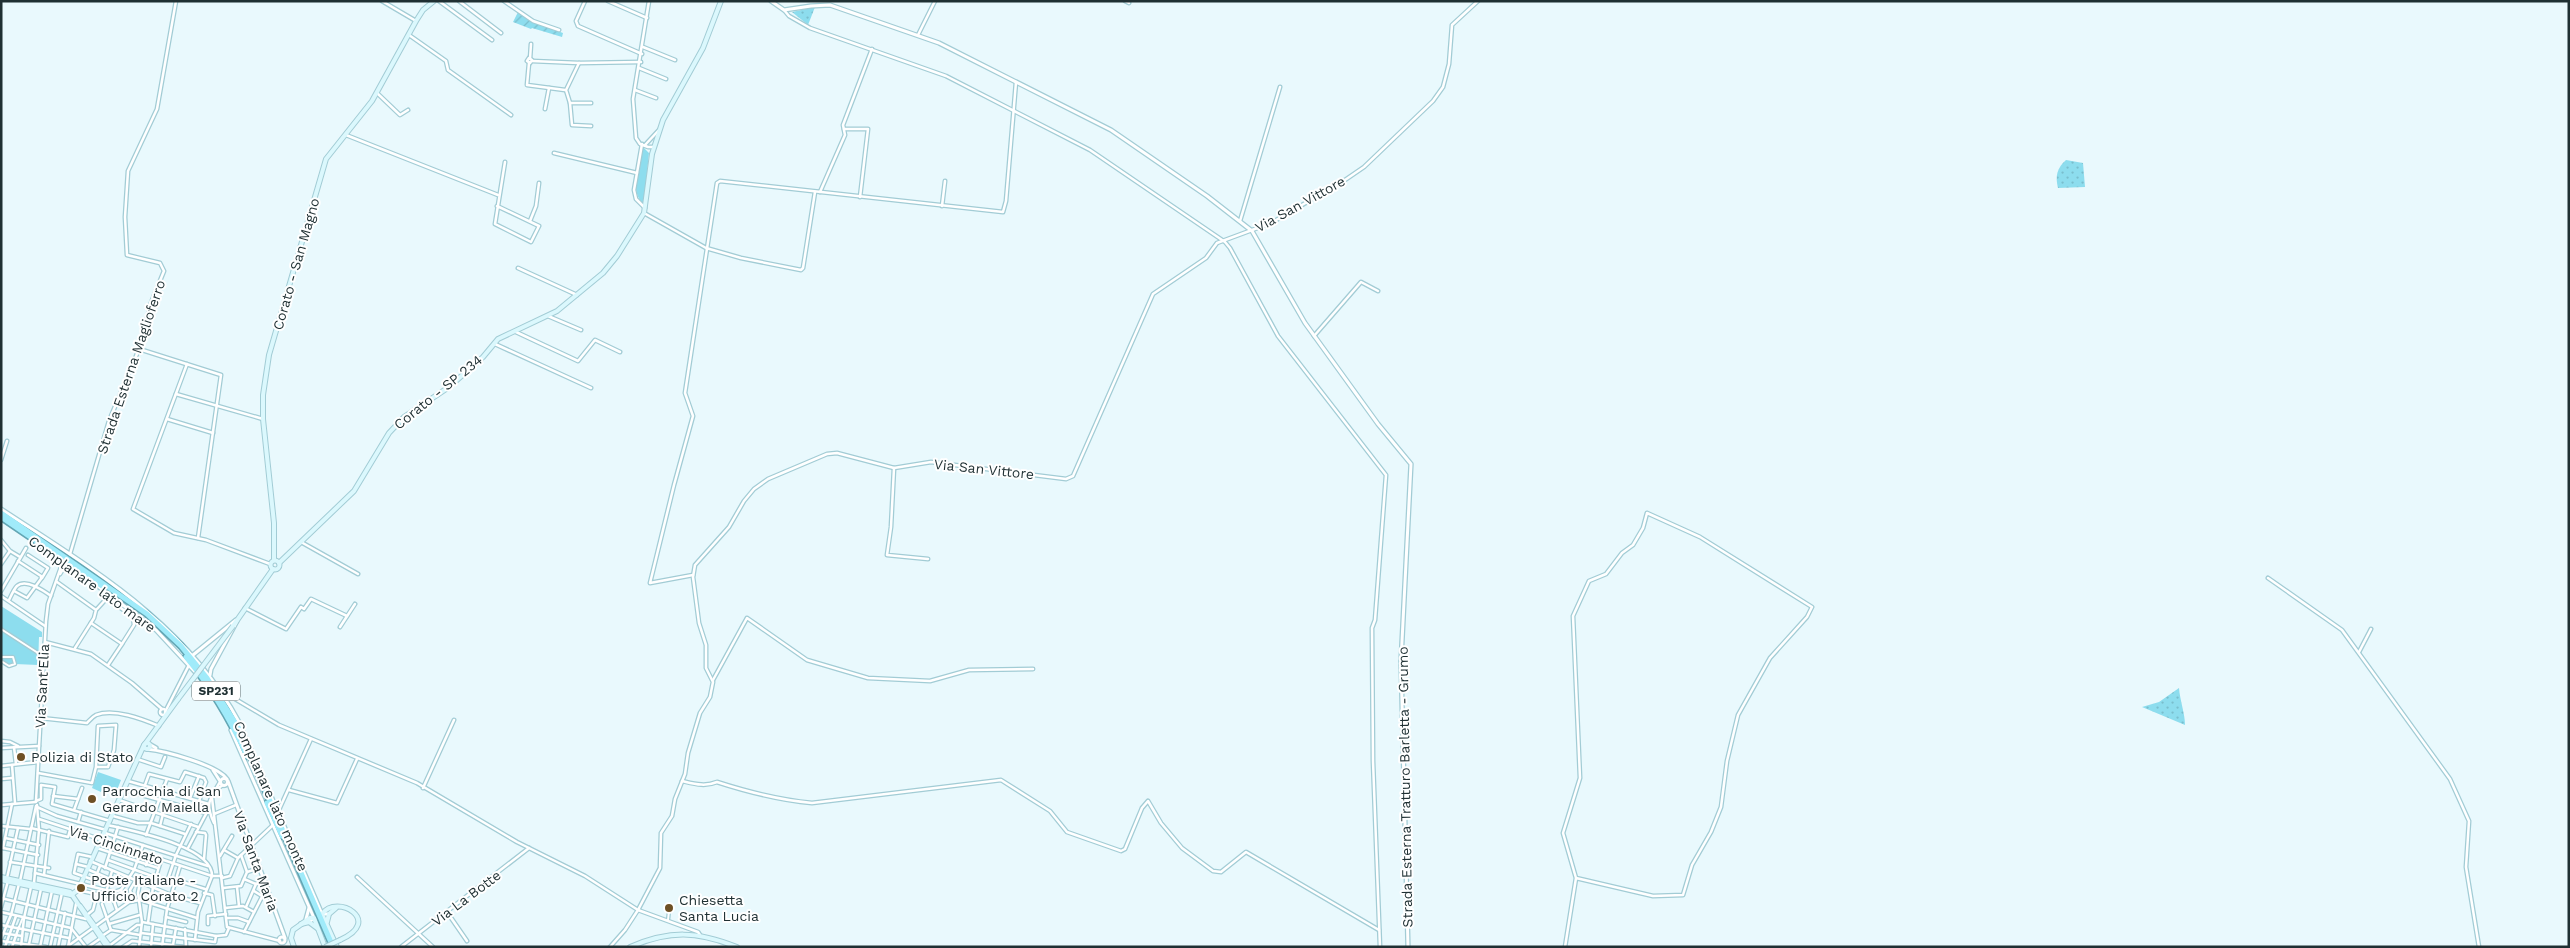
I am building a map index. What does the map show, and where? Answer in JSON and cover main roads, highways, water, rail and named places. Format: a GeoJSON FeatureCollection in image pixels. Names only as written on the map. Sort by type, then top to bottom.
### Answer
{"type":"FeatureCollection","features":[{"type":"Feature","properties":{"kind":"highway","name":"SP231"},"geometry":{"type":"LineString","coordinates":[[1,513],[147,614],[181,646],[207,678],[241,734],[332,947]]}},
{"type":"Feature","properties":{"kind":"highway","name":"SP231"},"geometry":{"type":"LineString","coordinates":[[1,518],[137,610],[178,648],[200,674],[235,730],[332,947]]}},
{"type":"Feature","properties":{"kind":"main road","name":"Corato - San Magno"},"geometry":{"type":"LineString","coordinates":[[272,564],[274,523],[263,419],[263,395],[269,355],[326,159],[377,93],[416,21],[423,10],[434,1]]}},
{"type":"Feature","properties":{"kind":"main road","name":"Corato - SP 234"},"geometry":{"type":"LineString","coordinates":[[75,900],[87,868],[137,759],[160,724],[163,712],[178,699],[233,626],[272,564],[278,568],[279,563],[300,541],[354,491],[389,433],[404,417],[449,387],[483,358],[498,339],[548,316],[576,295],[603,273],[617,256],[644,211],[650,166],[659,129],[702,48],[722,1]]}},
{"type":"Feature","properties":{"kind":"main road"},"geometry":{"type":"LineString","coordinates":[[272,564],[279,563]]}},
{"type":"Feature","properties":{"kind":"main road"},"geometry":{"type":"LineString","coordinates":[[1,878],[70,892],[108,946]]}},
{"type":"Feature","properties":{"kind":"main road"},"geometry":{"type":"LineString","coordinates":[[32,884],[62,893],[75,900]]}},
{"type":"Feature","properties":{"kind":"main road"},"geometry":{"type":"LineString","coordinates":[[325,947],[355,931],[358,920],[350,908],[336,908],[329,914],[327,925]]}},
{"type":"Feature","properties":{"kind":"main road","name":"Complanare lato monte"},"geometry":{"type":"LineString","coordinates":[[336,908],[327,909],[322,914],[338,947]]}},
{"type":"Feature","properties":{"kind":"main road","name":"Complanare lato mare"},"geometry":{"type":"LineString","coordinates":[[308,921],[314,918],[325,947]]}},
{"type":"Feature","properties":{"kind":"main road"},"geometry":{"type":"LineString","coordinates":[[294,947],[292,934],[299,924],[308,921],[318,928]]}},
{"type":"Feature","properties":{"kind":"main road"},"geometry":{"type":"LineString","coordinates":[[630,947],[658,937],[700,934],[737,947]]}},
{"type":"Feature","properties":{"kind":"place","name":"Polizia di Stato"},"geometry":{"type":"Point","coordinates":[21,757]}},
{"type":"Feature","properties":{"kind":"place","name":"Parrocchia di San Gerardo Maiella"},"geometry":{"type":"Point","coordinates":[92,799]}},
{"type":"Feature","properties":{"kind":"place","name":"Poste Italiane - Ufficio Corato 2"},"geometry":{"type":"Point","coordinates":[81,888]}},
{"type":"Feature","properties":{"kind":"place","name":"Chiesetta Santa Lucia"},"geometry":{"type":"Point","coordinates":[669,908]}}]}
